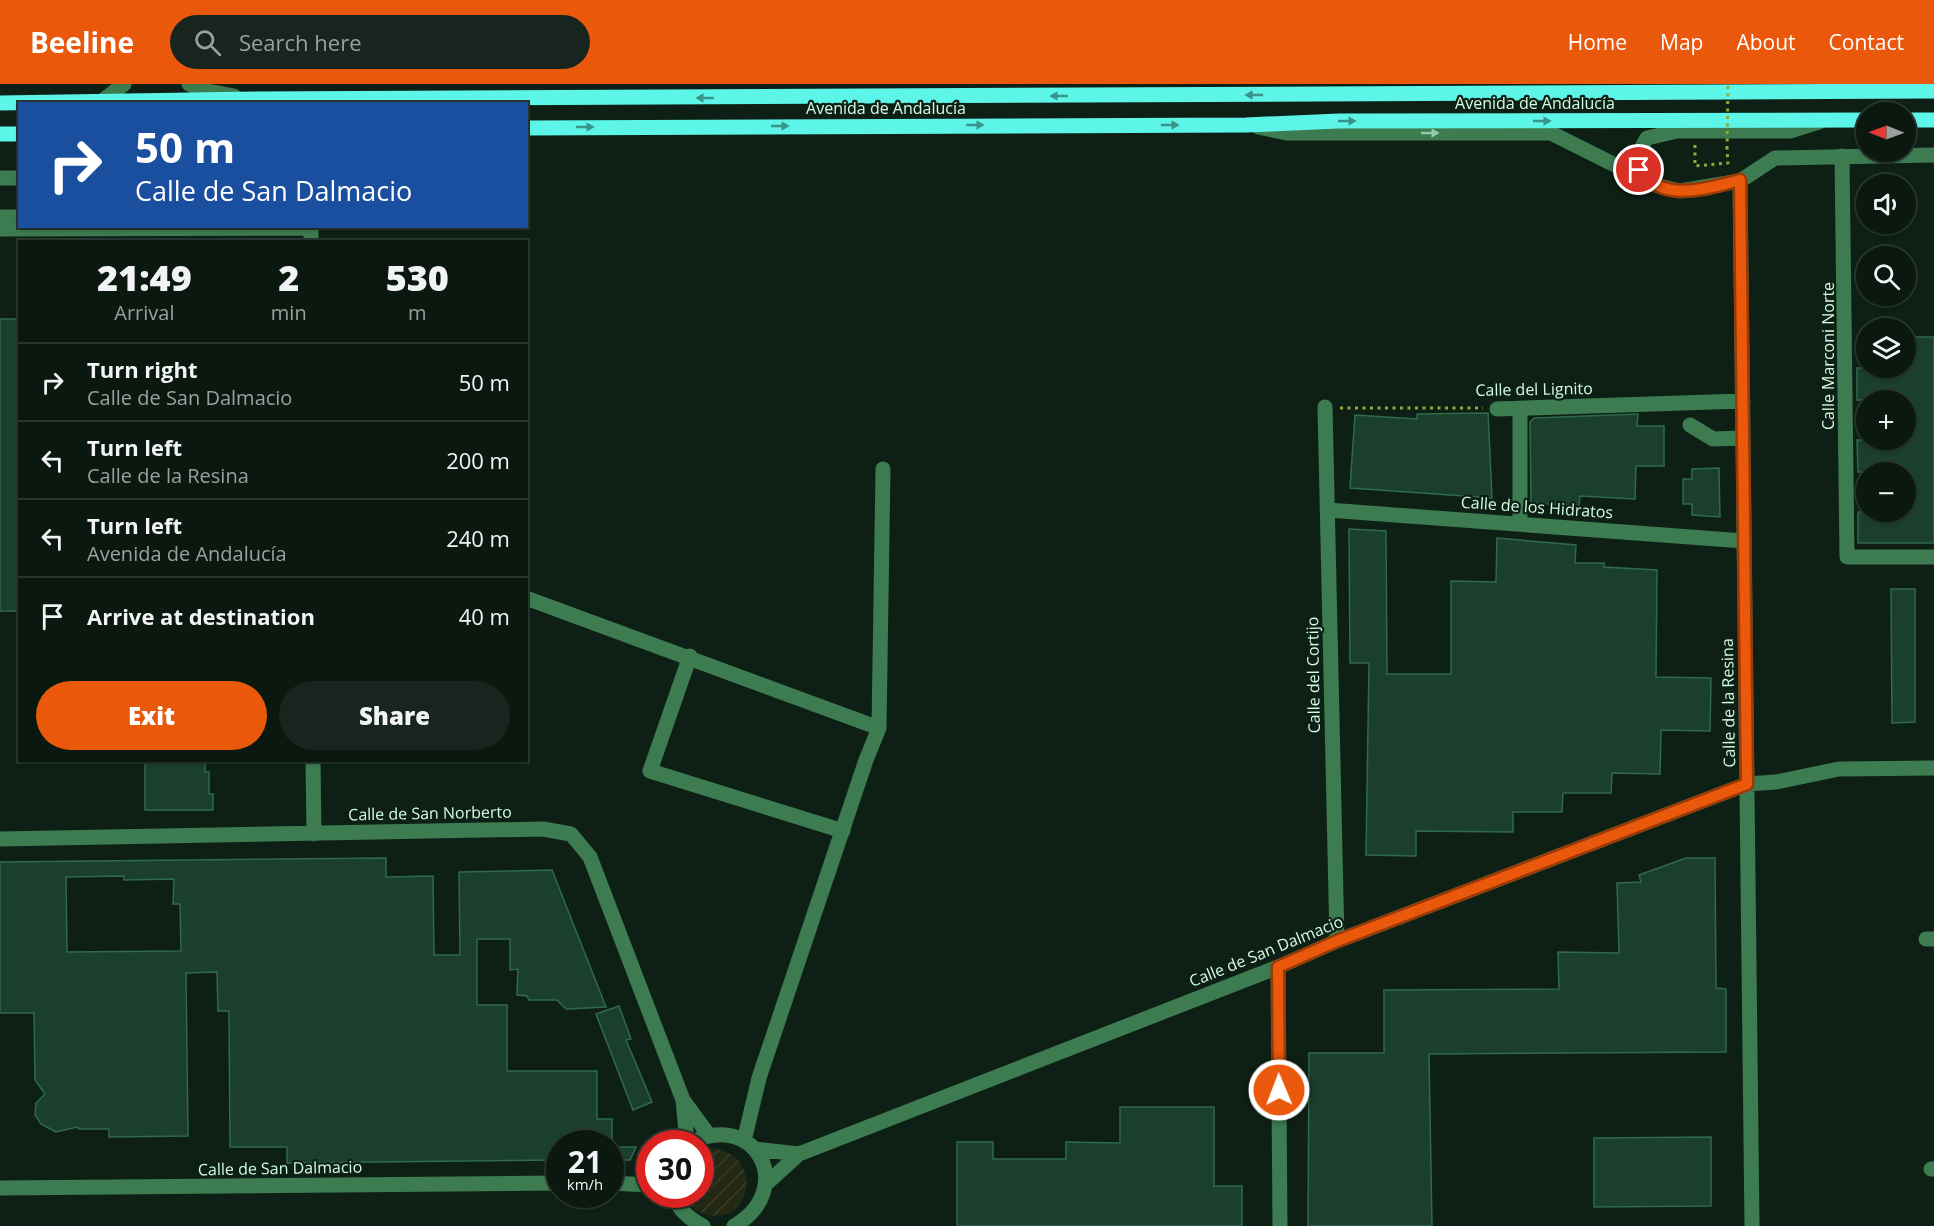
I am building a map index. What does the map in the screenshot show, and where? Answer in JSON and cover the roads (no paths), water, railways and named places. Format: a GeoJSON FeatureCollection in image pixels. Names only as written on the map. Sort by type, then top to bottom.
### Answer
{"type":"FeatureCollection","features":[{"type":"Feature","properties":{"kind":"main road","name":"Avenida de Andalucía"},"geometry":{"type":"LineString","coordinates":[[101,102],[1386,89],[1420,93],[1700,88],[1934,91]]}},
{"type":"Feature","properties":{"kind":"main road","name":"Avenida de Andalucía"},"geometry":{"type":"LineString","coordinates":[[0,103],[18,103]]}},
{"type":"Feature","properties":{"kind":"main road","name":"Avenida de Andalucía"},"geometry":{"type":"LineString","coordinates":[[528,128],[1246,125],[1339,121],[1856,120]]}},
{"type":"Feature","properties":{"kind":"main road"},"geometry":{"type":"LineString","coordinates":[[1916,120],[1934,120]]}},
{"type":"Feature","properties":{"kind":"main road"},"geometry":{"type":"LineString","coordinates":[[0,134],[18,134]]}},
{"type":"Feature","properties":{"kind":"street"},"geometry":{"type":"LineString","coordinates":[[101,102],[124,84]]}},
{"type":"Feature","properties":{"kind":"street"},"geometry":{"type":"LineString","coordinates":[[189,84],[202,90],[255,99]]}},
{"type":"Feature","properties":{"kind":"street"},"geometry":{"type":"LineString","coordinates":[[1420,93],[1447,84]]}},
{"type":"Feature","properties":{"kind":"street","name":"Avenida de Andalucía"},"geometry":{"type":"LineString","coordinates":[[1647,180],[1637,163],[1647,138],[1677,131],[1790,131],[1823,120]]}},
{"type":"Feature","properties":{"kind":"street","name":"Avenida de Andalucía"},"geometry":{"type":"LineString","coordinates":[[1246,125],[1287,133],[1551,134],[1669,190],[1680,192],[1740,180],[1775,158],[1934,155]]}},
{"type":"Feature","properties":{"kind":"street","name":"Calle Marconi Norte"},"geometry":{"type":"LineString","coordinates":[[1842,156],[1847,557],[1934,557]]}},
{"type":"Feature","properties":{"kind":"street"},"geometry":{"type":"LineString","coordinates":[[0,178],[18,178]]}},
{"type":"Feature","properties":{"kind":"street","name":"Calle de la Resina"},"geometry":{"type":"LineString","coordinates":[[1740,180],[1752,1226]]}},
{"type":"Feature","properties":{"kind":"street"},"geometry":{"type":"LineString","coordinates":[[0,217],[18,217]]}},
{"type":"Feature","properties":{"kind":"street"},"geometry":{"type":"LineString","coordinates":[[0,229],[311,232]]}},
{"type":"Feature","properties":{"kind":"street","name":"Calle del Lignito"},"geometry":{"type":"LineString","coordinates":[[1497,408],[1743,401]]}},
{"type":"Feature","properties":{"kind":"street","name":"Calle del Cortijo"},"geometry":{"type":"LineString","coordinates":[[1325,407],[1337,941]]}},
{"type":"Feature","properties":{"kind":"street"},"geometry":{"type":"LineString","coordinates":[[1520,408],[1520,523]]}},
{"type":"Feature","properties":{"kind":"street"},"geometry":{"type":"LineString","coordinates":[[1690,425],[1713,439],[1743,438]]}},
{"type":"Feature","properties":{"kind":"street"},"geometry":{"type":"LineString","coordinates":[[734,1226],[750,1217],[761,1203],[766,1184],[764,1166],[749,1145],[759,1078],[879,728],[883,469]]}},
{"type":"Feature","properties":{"kind":"street","name":"Calle de los Hidratos"},"geometry":{"type":"LineString","coordinates":[[1328,510],[1744,541]]}},
{"type":"Feature","properties":{"kind":"street"},"geometry":{"type":"LineString","coordinates":[[528,599],[690,656],[879,728]]}},
{"type":"Feature","properties":{"kind":"street"},"geometry":{"type":"LineString","coordinates":[[690,656],[650,771],[843,831]]}},
{"type":"Feature","properties":{"kind":"street"},"geometry":{"type":"LineString","coordinates":[[313,762],[314,834]]}},
{"type":"Feature","properties":{"kind":"street","name":"Calle de San Dalmacio"},"geometry":{"type":"LineString","coordinates":[[766,1184],[799,1154],[1278,967],[1337,941],[1747,784],[1776,782],[1839,769],[1934,768]]}},
{"type":"Feature","properties":{"kind":"street","name":"Calle de San Norberto"},"geometry":{"type":"LineString","coordinates":[[0,839],[543,829],[571,834],[590,857],[683,1100],[687,1130]]}},
{"type":"Feature","properties":{"kind":"street"},"geometry":{"type":"LineString","coordinates":[[1278,967],[1280,1226]]}},
{"type":"Feature","properties":{"kind":"street","name":"Calle de San Norberto"},"geometry":{"type":"LineString","coordinates":[[683,1100],[705,1130]]}},
{"type":"Feature","properties":{"kind":"street","name":"Calle de San Dalmacio"},"geometry":{"type":"LineString","coordinates":[[714,1134],[727,1134],[749,1145],[799,1154]]}},
{"type":"Feature","properties":{"kind":"street","name":"Calle de San Dalmacio"},"geometry":{"type":"LineString","coordinates":[[0,1188],[546,1183]]}},
{"type":"Feature","properties":{"kind":"street"},"geometry":{"type":"LineString","coordinates":[[680,1208],[689,1219],[703,1226]]}}]}
